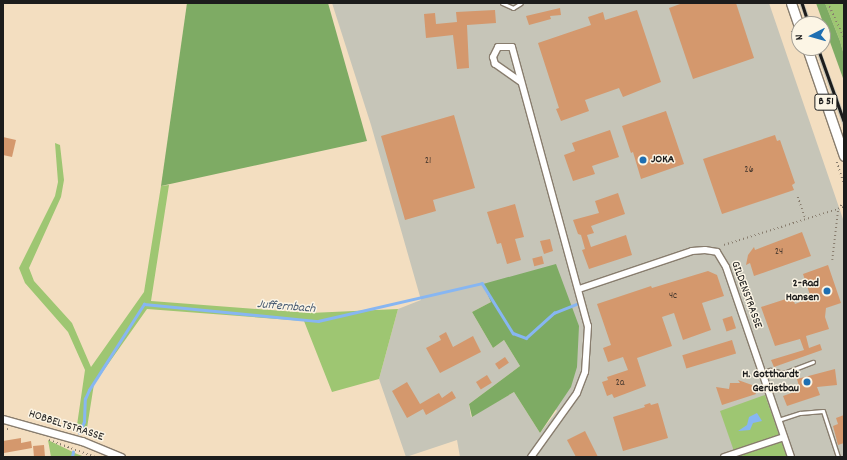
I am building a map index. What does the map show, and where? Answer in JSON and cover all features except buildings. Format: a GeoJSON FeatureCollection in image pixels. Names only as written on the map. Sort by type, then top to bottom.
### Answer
{"type":"FeatureCollection","features":[{"type":"Feature","properties":{"kind":"main road"},"geometry":{"type":"LineString","coordinates":[[791,3],[796,16]]}},
{"type":"Feature","properties":{"kind":"main road","name":"B 51"},"geometry":{"type":"LineString","coordinates":[[810,56],[844,156]]}},
{"type":"Feature","properties":{"kind":"street"},"geometry":{"type":"LineString","coordinates":[[521,82],[495,64],[493,57],[498,47],[512,47],[588,326],[584,372],[573,399],[531,457]]}},
{"type":"Feature","properties":{"kind":"street","name":"GILDENSTRASSE"},"geometry":{"type":"LineString","coordinates":[[579,289],[692,252],[705,250],[717,252],[726,267],[791,457]]}},
{"type":"Feature","properties":{"kind":"street","name":"HOBBELTSTRASSE"},"geometry":{"type":"LineString","coordinates":[[3,419],[82,441],[121,457]]}},
{"type":"Feature","properties":{"kind":"street"},"geometry":{"type":"LineString","coordinates":[[724,457],[784,437]]}},
{"type":"Feature","properties":{"kind":"lane"},"geometry":{"type":"LineString","coordinates":[[502,3],[511,8],[521,3]]}},
{"type":"Feature","properties":{"kind":"lane"},"geometry":{"type":"LineString","coordinates":[[762,373],[770,370],[784,373],[813,362]]}},
{"type":"Feature","properties":{"kind":"lane"},"geometry":{"type":"LineString","coordinates":[[778,420],[800,413],[823,411],[838,457]]}},
{"type":"Feature","properties":{"kind":"path"},"geometry":{"type":"LineString","coordinates":[[828,3],[844,38]]}},
{"type":"Feature","properties":{"kind":"path"},"geometry":{"type":"LineString","coordinates":[[798,197],[806,220]]}},
{"type":"Feature","properties":{"kind":"path"},"geometry":{"type":"LineString","coordinates":[[832,260],[838,209],[844,202]]}},
{"type":"Feature","properties":{"kind":"path"},"geometry":{"type":"LineString","coordinates":[[724,244],[806,220],[844,207]]}},
{"type":"Feature","properties":{"kind":"path"},"geometry":{"type":"LineString","coordinates":[[3,428],[15,430]]}},
{"type":"Feature","properties":{"kind":"path"},"geometry":{"type":"LineString","coordinates":[[42,438],[95,457]]}},
{"type":"Feature","properties":{"kind":"shaded area"},"geometry":{"type":"Polygon","coordinates":[[[332,3],[769,3],[844,222],[844,457],[460,457],[457,440],[406,457],[379,379],[398,309],[421,300],[371,125],[332,3]],[[491,302],[472,312],[493,348],[504,340],[520,366],[469,404],[471,417],[514,392],[540,433],[557,411],[491,302]]]}},
{"type":"Feature","properties":{"kind":"shaded area"},"geometry":{"type":"Polygon","coordinates":[[[799,3],[804,3],[809,16],[804,16],[799,3]]]}},
{"type":"Feature","properties":{"kind":"shaded area"},"geometry":{"type":"Polygon","coordinates":[[[818,56],[823,56],[844,114],[844,129],[818,56]]]}},
{"type":"Feature","properties":{"kind":"green space"},"geometry":{"type":"Polygon","coordinates":[[[187,3],[328,3],[367,141],[161,186],[187,3]]]}},
{"type":"Feature","properties":{"kind":"green space"},"geometry":{"type":"Polygon","coordinates":[[[816,3],[825,3],[830,16],[821,16],[816,3]]]}},
{"type":"Feature","properties":{"kind":"green space"},"geometry":{"type":"Polygon","coordinates":[[[825,3],[844,3],[844,55],[840,41],[825,3]]]}},
{"type":"Feature","properties":{"kind":"green space"},"geometry":{"type":"Polygon","coordinates":[[[831,18],[844,55],[844,81],[831,45],[831,18]]]}},
{"type":"Feature","properties":{"kind":"green space"},"geometry":{"type":"Polygon","coordinates":[[[55,143],[60,145],[64,180],[61,197],[29,268],[34,281],[72,323],[91,367],[144,292],[161,186],[169,185],[151,301],[310,313],[398,309],[379,379],[332,392],[304,321],[147,309],[94,384],[87,428],[77,425],[85,370],[68,332],[25,283],[19,268],[55,196],[58,182],[55,143]]]}},
{"type":"Feature","properties":{"kind":"green space"},"geometry":{"type":"Polygon","coordinates":[[[556,264],[579,326],[577,367],[571,387],[540,433],[514,392],[472,417],[469,404],[520,366],[504,340],[493,348],[472,312],[491,302],[483,284],[556,264]]]}},
{"type":"Feature","properties":{"kind":"green space"},"geometry":{"type":"Polygon","coordinates":[[[765,395],[787,457],[736,457],[720,411],[765,395]]]}},
{"type":"Feature","properties":{"kind":"green space"},"geometry":{"type":"Polygon","coordinates":[[[48,440],[77,454],[85,457],[51,457],[48,440]]]}},
{"type":"Feature","properties":{"kind":"water"},"geometry":{"type":"Polygon","coordinates":[[[757,413],[762,421],[753,423],[750,430],[738,431],[747,425],[749,417],[757,413]]]}},
{"type":"Feature","properties":{"kind":"waterway","name":"Juffernbach"},"geometry":{"type":"LineString","coordinates":[[79,433],[84,422],[85,399],[89,390],[144,304],[318,321],[482,283],[513,333],[526,338],[554,313],[576,304]]}},
{"type":"Feature","properties":{"kind":"waterway","name":"Juffernbach"},"geometry":{"type":"LineString","coordinates":[[72,457],[73,452]]}},
{"type":"Feature","properties":{"kind":"railway"},"geometry":{"type":"LineString","coordinates":[[802,3],[806,16]]}},
{"type":"Feature","properties":{"kind":"railway"},"geometry":{"type":"LineString","coordinates":[[821,56],[844,121]]}},
{"type":"Feature","properties":{"kind":"place","name":"JOKA"},"geometry":{"type":"Point","coordinates":[643,160]}},
{"type":"Feature","properties":{"kind":"place","name":"2-Rad Hansen"},"geometry":{"type":"Point","coordinates":[827,291]}},
{"type":"Feature","properties":{"kind":"place","name":"H. Gotthardt Gerüstbau"},"geometry":{"type":"Point","coordinates":[807,382]}}]}
